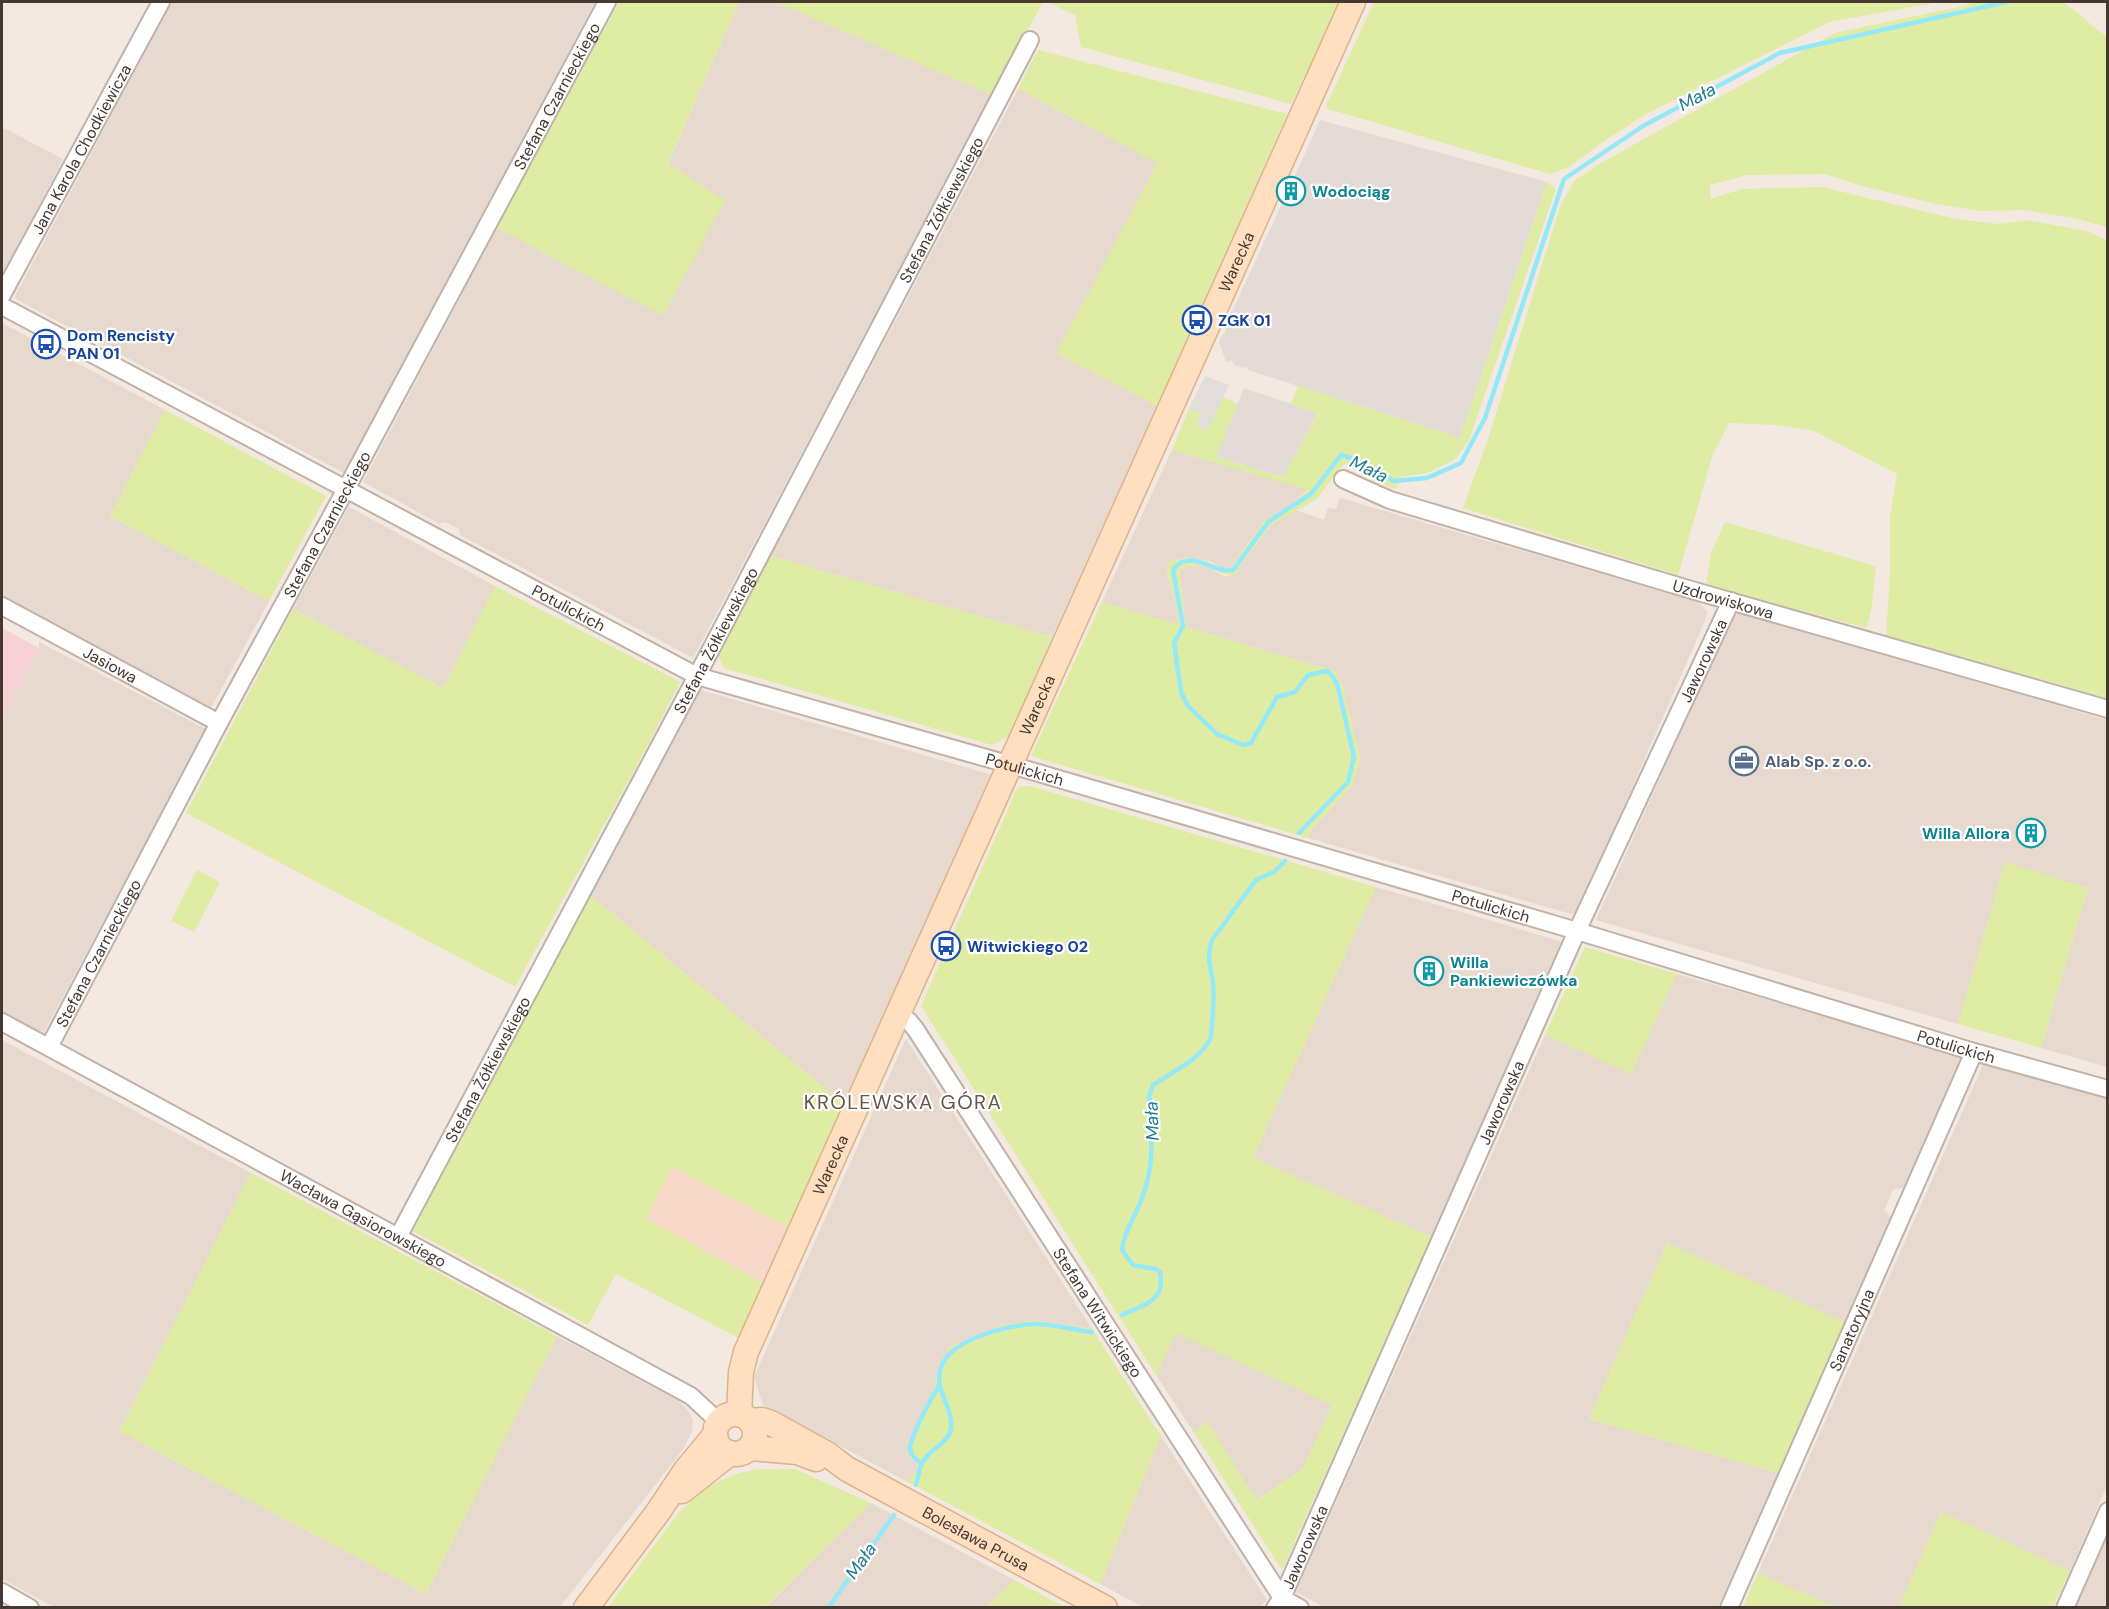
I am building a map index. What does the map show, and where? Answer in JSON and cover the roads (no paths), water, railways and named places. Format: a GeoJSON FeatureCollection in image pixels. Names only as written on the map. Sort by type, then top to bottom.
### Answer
{"type":"FeatureCollection","features":[{"type":"Feature","properties":{"kind":"street","name":"Jana Karola Chodkiewicza"},"geometry":{"type":"LineString","coordinates":[[2,295],[161,2]]}},
{"type":"Feature","properties":{"kind":"street","name":"Stefana Czarnieckiego"},"geometry":{"type":"LineString","coordinates":[[49,1047],[219,723],[607,2]]}},
{"type":"Feature","properties":{"kind":"street","name":"Warecka"},"geometry":{"type":"LineString","coordinates":[[734,1432],[741,1372],[746,1352],[1353,2]]}},
{"type":"Feature","properties":{"kind":"street","name":"Stefana Żółkiewskiego"},"geometry":{"type":"LineString","coordinates":[[398,1237],[697,676],[1030,40]]}},
{"type":"Feature","properties":{"kind":"street","name":"Potulickich"},"geometry":{"type":"LineString","coordinates":[[2,306],[697,676],[1010,764],[1577,931],[1974,1053],[2108,1089]]}},
{"type":"Feature","properties":{"kind":"street","name":"Uzdrowiskowa"},"geometry":{"type":"LineString","coordinates":[[1343,479],[1390,500],[2108,709]]}},
{"type":"Feature","properties":{"kind":"street","name":"Jaworowska"},"geometry":{"type":"LineString","coordinates":[[1279,1603],[1577,931],[1731,601]]}},
{"type":"Feature","properties":{"kind":"street","name":"Jasiowa"},"geometry":{"type":"LineString","coordinates":[[2,606],[219,723]]}},
{"type":"Feature","properties":{"kind":"street","name":"Stefana Witwickiego"},"geometry":{"type":"LineString","coordinates":[[898,1015],[909,1021],[916,1030],[1279,1603],[1300,1608]]}},
{"type":"Feature","properties":{"kind":"street","name":"Wacława Gąsiorowskiego"},"geometry":{"type":"LineString","coordinates":[[2,1022],[691,1396],[734,1432]]}},
{"type":"Feature","properties":{"kind":"street","name":"Sanatoryjna"},"geometry":{"type":"LineString","coordinates":[[1729,1608],[1974,1053]]}},
{"type":"Feature","properties":{"kind":"street","name":"Bolesława Prusa"},"geometry":{"type":"LineString","coordinates":[[734,1432],[847,1469],[1105,1608]]}},
{"type":"Feature","properties":{"kind":"street"},"geometry":{"type":"LineString","coordinates":[[586,1608],[658,1512],[686,1470],[734,1432]]}},
{"type":"Feature","properties":{"kind":"street"},"geometry":{"type":"LineString","coordinates":[[2065,1608],[2108,1511]]}},
{"type":"Feature","properties":{"kind":"street"},"geometry":{"type":"LineString","coordinates":[[2,1593],[30,1608]]}},
{"type":"Feature","properties":{"kind":"waterway","name":"Mała"},"geometry":{"type":"LineString","coordinates":[[1299,833],[1348,782],[1354,757],[1337,683],[1328,671],[1308,675],[1295,692],[1277,697],[1251,743],[1243,745],[1217,734],[1188,706],[1181,692],[1174,643],[1183,626],[1173,570],[1187,561],[1233,570],[1269,521],[1311,494],[1341,455],[1394,481],[1427,478],[1461,463],[1485,418],[1564,179],[1643,126],[1780,53],[2006,2]]}},
{"type":"Feature","properties":{"kind":"waterway","name":"Mała"},"geometry":{"type":"LineString","coordinates":[[1122,1315],[1145,1305],[1160,1290],[1160,1272],[1156,1269],[1133,1265],[1122,1250],[1125,1236],[1140,1205],[1149,1174],[1152,1135],[1149,1097],[1153,1085],[1186,1064],[1207,1045],[1211,1037],[1214,1003],[1209,957],[1212,940],[1256,880],[1274,872],[1285,861]]}},
{"type":"Feature","properties":{"kind":"waterway","name":"Mała"},"geometry":{"type":"LineString","coordinates":[[916,1485],[925,1458],[947,1438],[951,1429],[950,1413],[941,1391],[939,1375],[947,1357],[956,1349],[981,1336],[1022,1325],[1047,1325],[1092,1332]]}},
{"type":"Feature","properties":{"kind":"waterway","name":"Mała"},"geometry":{"type":"LineString","coordinates":[[922,1463],[911,1453],[911,1442],[939,1385]]}},
{"type":"Feature","properties":{"kind":"waterway","name":"Mała"},"geometry":{"type":"LineString","coordinates":[[828,1608],[894,1515]]}},
{"type":"Feature","properties":{"kind":"place","name":"Wodociąg"},"geometry":{"type":"Point","coordinates":[1291,191]}},
{"type":"Feature","properties":{"kind":"place","name":"ZGK 01"},"geometry":{"type":"Point","coordinates":[1197,320]}},
{"type":"Feature","properties":{"kind":"place","name":"Dom Rencisty PAN 01"},"geometry":{"type":"Point","coordinates":[46,344]}},
{"type":"Feature","properties":{"kind":"place","name":"Alab Sp. z o.o."},"geometry":{"type":"Point","coordinates":[1744,761]}},
{"type":"Feature","properties":{"kind":"place","name":"Willa Allora"},"geometry":{"type":"Point","coordinates":[2031,833]}},
{"type":"Feature","properties":{"kind":"place","name":"Witwickiego 02"},"geometry":{"type":"Point","coordinates":[946,946]}},
{"type":"Feature","properties":{"kind":"place","name":"Willa Pankiewiczówka"},"geometry":{"type":"Point","coordinates":[1429,971]}},
{"type":"Feature","properties":{"kind":"district","name":"KRÓLEWSKA GÓRA"},"geometry":{"type":"Point","coordinates":[903,1102]}}]}
